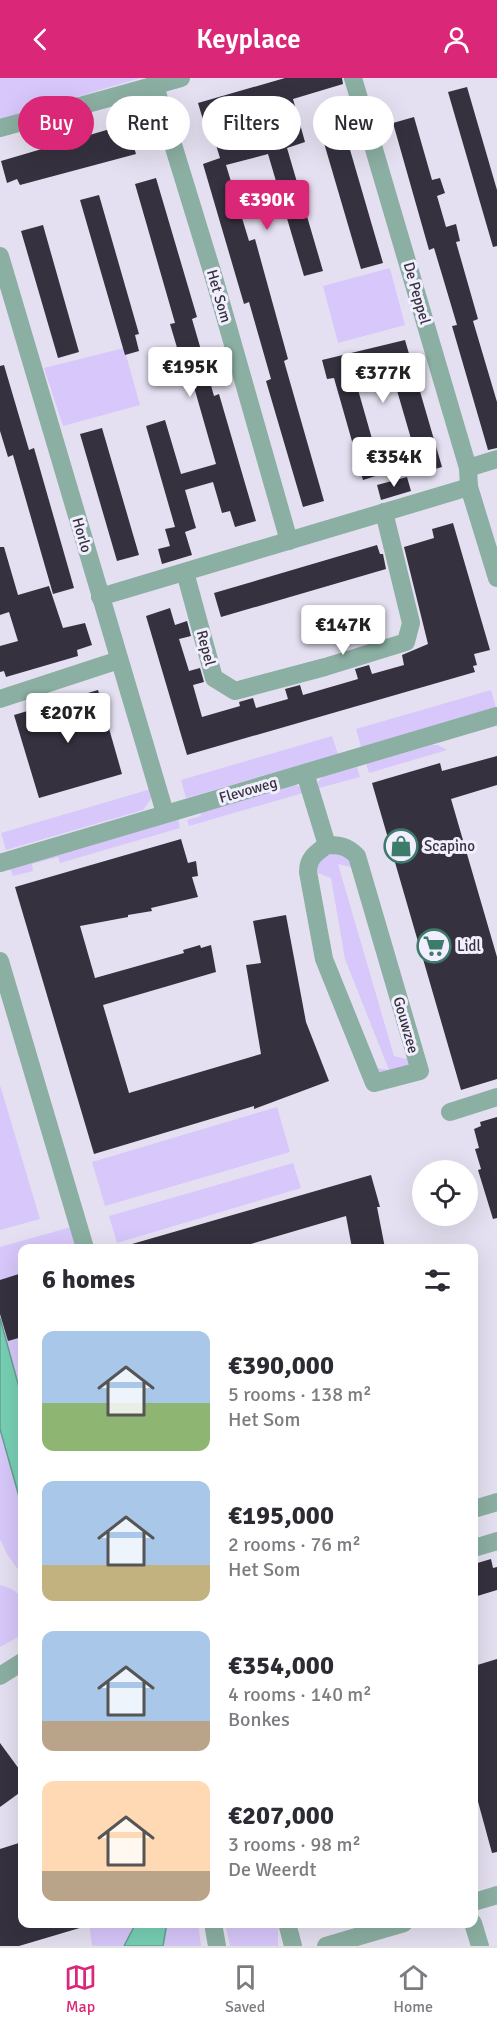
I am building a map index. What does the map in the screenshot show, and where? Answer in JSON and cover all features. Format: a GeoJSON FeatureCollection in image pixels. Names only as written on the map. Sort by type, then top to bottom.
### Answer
{"type":"FeatureCollection","features":[{"type":"Feature","properties":{"kind":"street"},"geometry":{"type":"LineString","coordinates":[[0,128],[181,78]]}},
{"type":"Feature","properties":{"kind":"street","name":"De Peppel"},"geometry":{"type":"LineString","coordinates":[[353,78],[468,468],[469,487],[496,571]]}},
{"type":"Feature","properties":{"kind":"street","name":"Het Som"},"geometry":{"type":"LineString","coordinates":[[155,86],[214,278],[289,541]]}},
{"type":"Feature","properties":{"kind":"street","name":"Horlo"},"geometry":{"type":"LineString","coordinates":[[0,256],[165,813]]}},
{"type":"Feature","properties":{"kind":"street"},"geometry":{"type":"LineString","coordinates":[[468,468],[497,459]]}},
{"type":"Feature","properties":{"kind":"street"},"geometry":{"type":"LineString","coordinates":[[100,597],[469,487]]}},
{"type":"Feature","properties":{"kind":"street","name":"Repel"},"geometry":{"type":"LineString","coordinates":[[186,572],[214,678],[236,691],[325,668],[406,642],[411,623],[384,512]]}},
{"type":"Feature","properties":{"kind":"street"},"geometry":{"type":"LineString","coordinates":[[0,699],[119,660]]}},
{"type":"Feature","properties":{"kind":"street","name":"Flevoweg"},"geometry":{"type":"LineString","coordinates":[[0,863],[497,716]]}},
{"type":"Feature","properties":{"kind":"street"},"geometry":{"type":"LineString","coordinates":[[305,773],[327,845]]}},
{"type":"Feature","properties":{"kind":"street","name":"Gouwzee"},"geometry":{"type":"LineString","coordinates":[[327,845],[341,845],[349,848],[357,856],[420,1071],[374,1083],[369,1072],[324,958],[308,872],[308,862],[327,845]]}},
{"type":"Feature","properties":{"kind":"street"},"geometry":{"type":"LineString","coordinates":[[0,961],[85,1244]]}},
{"type":"Feature","properties":{"kind":"street"},"geometry":{"type":"LineString","coordinates":[[450,1112],[497,1097]]}},
{"type":"Feature","properties":{"kind":"street"},"geometry":{"type":"LineString","coordinates":[[478,1508],[497,1502]]}},
{"type":"Feature","properties":{"kind":"street"},"geometry":{"type":"LineString","coordinates":[[478,1547],[497,1541]]}},
{"type":"Feature","properties":{"kind":"street"},"geometry":{"type":"LineString","coordinates":[[0,1676],[18,1665]]}},
{"type":"Feature","properties":{"kind":"street"},"geometry":{"type":"LineString","coordinates":[[478,1901],[497,1895]]}},
{"type":"Feature","properties":{"kind":"street"},"geometry":{"type":"LineString","coordinates":[[214,1928],[217,1946]]}},
{"type":"Feature","properties":{"kind":"street"},"geometry":{"type":"LineString","coordinates":[[288,1928],[293,1946]]}},
{"type":"Feature","properties":{"kind":"street"},"geometry":{"type":"LineString","coordinates":[[326,1946],[387,1928]]}},
{"type":"Feature","properties":{"kind":"street"},"geometry":{"type":"LineString","coordinates":[[475,1928],[480,1946]]}},
{"type":"Feature","properties":{"kind":"shaded area"},"geometry":{"type":"Polygon","coordinates":[[[0,78],[140,78],[80,96],[18,96],[18,115],[0,120],[0,78]]]}},
{"type":"Feature","properties":{"kind":"shaded area"},"geometry":{"type":"Polygon","coordinates":[[[390,268],[405,325],[338,343],[323,286],[390,268]]]}},
{"type":"Feature","properties":{"kind":"shaded area"},"geometry":{"type":"Polygon","coordinates":[[[124,348],[140,405],[63,426],[44,368],[124,348]]]}},
{"type":"Feature","properties":{"kind":"shaded area"},"geometry":{"type":"Polygon","coordinates":[[[491,690],[496,708],[361,747],[356,729],[491,690]]]}},
{"type":"Feature","properties":{"kind":"shaded area"},"geometry":{"type":"Polygon","coordinates":[[[332,736],[338,754],[186,798],[181,780],[332,736]]]}},
{"type":"Feature","properties":{"kind":"shaded area"},"geometry":{"type":"Polygon","coordinates":[[[438,745],[447,750],[369,773],[366,764],[438,745]]]}},
{"type":"Feature","properties":{"kind":"shaded area"},"geometry":{"type":"Polygon","coordinates":[[[357,767],[360,777],[319,788],[318,782],[323,776],[357,767]]]}},
{"type":"Feature","properties":{"kind":"shaded area"},"geometry":{"type":"Polygon","coordinates":[[[293,785],[299,786],[303,793],[189,826],[187,820],[201,816],[200,812],[293,785]]]}},
{"type":"Feature","properties":{"kind":"shaded area"},"geometry":{"type":"Polygon","coordinates":[[[151,789],[151,799],[143,810],[6,850],[1,833],[151,789]]]}},
{"type":"Feature","properties":{"kind":"shaded area"},"geometry":{"type":"Polygon","coordinates":[[[178,819],[180,828],[60,863],[58,857],[32,864],[33,871],[13,876],[10,868],[178,819]]]}},
{"type":"Feature","properties":{"kind":"shaded area"},"geometry":{"type":"Polygon","coordinates":[[[328,851],[342,851],[355,868],[338,864],[394,1056],[411,1060],[412,1064],[381,1078],[371,1067],[389,1070],[345,959],[331,878],[313,871],[328,851]]]}},
{"type":"Feature","properties":{"kind":"shaded area"},"geometry":{"type":"Polygon","coordinates":[[[0,1085],[40,1219],[0,1230],[0,1085]]]}},
{"type":"Feature","properties":{"kind":"shaded area"},"geometry":{"type":"Polygon","coordinates":[[[277,1107],[290,1152],[105,1206],[92,1162],[277,1107]]]}},
{"type":"Feature","properties":{"kind":"shaded area"},"geometry":{"type":"Polygon","coordinates":[[[293,1163],[301,1188],[117,1243],[109,1216],[293,1163]]]}},
{"type":"Feature","properties":{"kind":"shaded area"},"geometry":{"type":"Polygon","coordinates":[[[71,1227],[75,1244],[18,1244],[18,1383],[0,1318],[0,1247],[71,1227]]]}},
{"type":"Feature","properties":{"kind":"shaded area"},"geometry":{"type":"Polygon","coordinates":[[[0,1318],[18,1383],[18,1493],[0,1429],[0,1318]]]}},
{"type":"Feature","properties":{"kind":"shaded area"},"geometry":{"type":"Polygon","coordinates":[[[0,1429],[18,1493],[18,1569],[0,1539],[0,1429]]]}},
{"type":"Feature","properties":{"kind":"shaded area"},"geometry":{"type":"Polygon","coordinates":[[[0,1585],[10,1588],[18,1594],[18,1637],[0,1647],[0,1585]]]}},
{"type":"Feature","properties":{"kind":"shaded area"},"geometry":{"type":"Polygon","coordinates":[[[90,1928],[133,1928],[124,1946],[92,1946],[90,1928]]]}},
{"type":"Feature","properties":{"kind":"shaded area"},"geometry":{"type":"Polygon","coordinates":[[[133,1928],[166,1928],[163,1946],[124,1946],[133,1928]]]}},
{"type":"Feature","properties":{"kind":"shaded area"},"geometry":{"type":"Polygon","coordinates":[[[166,1928],[199,1928],[201,1946],[163,1946],[166,1928]]]}},
{"type":"Feature","properties":{"kind":"shaded area"},"geometry":{"type":"Polygon","coordinates":[[[226,1928],[278,1928],[278,1946],[230,1946],[226,1928]]]}},
{"type":"Feature","properties":{"kind":"building"},"geometry":{"type":"Polygon","coordinates":[[[285,78],[342,78],[343,84],[301,97],[222,96],[285,78]]]}},
{"type":"Feature","properties":{"kind":"building"},"geometry":{"type":"Polygon","coordinates":[[[467,87],[497,190],[497,246],[493,247],[448,92],[467,87]]]}},
{"type":"Feature","properties":{"kind":"building"},"geometry":{"type":"Polygon","coordinates":[[[202,102],[202,116],[198,103],[202,102]]]}},
{"type":"Feature","properties":{"kind":"building"},"geometry":{"type":"Polygon","coordinates":[[[414,117],[432,180],[440,178],[445,193],[437,196],[446,227],[456,224],[460,241],[456,242],[478,319],[473,321],[497,402],[497,448],[488,450],[452,326],[457,325],[434,248],[429,250],[394,123],[414,117]]]}},
{"type":"Feature","properties":{"kind":"building"},"geometry":{"type":"Polygon","coordinates":[[[301,128],[305,142],[301,143],[301,128]]]}},
{"type":"Feature","properties":{"kind":"building"},"geometry":{"type":"Polygon","coordinates":[[[106,130],[106,150],[135,150],[136,154],[20,185],[17,179],[7,183],[1,161],[38,150],[94,150],[94,134],[106,130]]]}},
{"type":"Feature","properties":{"kind":"building"},"geometry":{"type":"Polygon","coordinates":[[[218,150],[288,150],[323,271],[304,276],[268,154],[226,165],[249,241],[255,239],[288,359],[284,361],[324,501],[303,507],[266,381],[271,379],[249,302],[244,304],[203,164],[220,158],[218,150]]]}},
{"type":"Feature","properties":{"kind":"building"},"geometry":{"type":"Polygon","coordinates":[[[326,150],[350,150],[383,263],[361,269],[326,150]]]}},
{"type":"Feature","properties":{"kind":"building"},"geometry":{"type":"Polygon","coordinates":[[[156,178],[197,317],[192,319],[214,396],[219,394],[256,521],[235,527],[230,511],[222,513],[213,482],[185,490],[196,528],[185,532],[192,555],[162,564],[158,549],[170,546],[165,529],[175,527],[146,426],[165,420],[181,474],[216,464],[194,387],[189,388],[170,324],[175,323],[135,184],[156,178]]]}},
{"type":"Feature","properties":{"kind":"building"},"geometry":{"type":"Polygon","coordinates":[[[99,195],[139,334],[135,335],[139,351],[125,355],[80,200],[99,195]]]}},
{"type":"Feature","properties":{"kind":"building"},"geometry":{"type":"Polygon","coordinates":[[[43,225],[79,352],[58,358],[21,231],[43,225]]]}},
{"type":"Feature","properties":{"kind":"building"},"geometry":{"type":"Polygon","coordinates":[[[405,340],[442,467],[421,473],[389,363],[353,372],[382,474],[363,480],[334,378],[327,379],[322,360],[405,340]]]}},
{"type":"Feature","properties":{"kind":"building"},"geometry":{"type":"Polygon","coordinates":[[[4,365],[29,450],[34,448],[74,588],[53,594],[13,455],[8,457],[0,431],[0,366],[4,365]]]}},
{"type":"Feature","properties":{"kind":"building"},"geometry":{"type":"Polygon","coordinates":[[[102,428],[139,555],[117,561],[80,434],[102,428]]]}},
{"type":"Feature","properties":{"kind":"building"},"geometry":{"type":"Polygon","coordinates":[[[407,477],[411,491],[381,500],[377,485],[407,477]]]}},
{"type":"Feature","properties":{"kind":"building"},"geometry":{"type":"Polygon","coordinates":[[[453,523],[490,650],[474,654],[477,665],[473,666],[475,672],[187,755],[146,616],[170,608],[175,625],[187,621],[191,636],[179,639],[189,671],[200,668],[204,682],[193,685],[202,717],[240,706],[239,702],[253,698],[256,708],[288,699],[285,689],[300,685],[303,695],[358,679],[355,669],[369,665],[372,674],[404,665],[402,655],[428,644],[404,547],[434,538],[432,529],[453,523]]]}},
{"type":"Feature","properties":{"kind":"building"},"geometry":{"type":"Polygon","coordinates":[[[377,545],[380,554],[383,554],[386,569],[221,617],[214,593],[377,545]]]}},
{"type":"Feature","properties":{"kind":"building"},"geometry":{"type":"Polygon","coordinates":[[[0,547],[4,547],[18,595],[49,586],[63,628],[85,623],[92,645],[77,650],[78,656],[6,677],[4,671],[0,672],[0,646],[18,641],[9,612],[0,615],[0,547]]]}},
{"type":"Feature","properties":{"kind":"building"},"geometry":{"type":"Polygon","coordinates":[[[98,690],[122,774],[39,798],[14,715],[98,690]]]}},
{"type":"Feature","properties":{"kind":"building"},"geometry":{"type":"Polygon","coordinates":[[[497,756],[497,785],[451,799],[497,957],[497,1079],[461,1090],[372,783],[440,763],[442,771],[497,756]]]}},
{"type":"Feature","properties":{"kind":"building"},"geometry":{"type":"Polygon","coordinates":[[[181,839],[188,863],[196,861],[198,876],[192,877],[198,897],[151,908],[152,911],[128,915],[128,917],[80,926],[95,978],[184,953],[183,950],[200,945],[201,948],[211,945],[216,972],[103,1005],[129,1093],[261,1054],[246,965],[261,963],[253,921],[286,915],[306,1022],[329,1081],[254,1109],[254,1106],[94,1154],[15,887],[181,839]]]}},
{"type":"Feature","properties":{"kind":"building"},"geometry":{"type":"Polygon","coordinates":[[[497,1117],[497,1218],[493,1219],[478,1170],[481,1169],[475,1149],[479,1148],[474,1129],[481,1126],[480,1122],[497,1117]]]}},
{"type":"Feature","properties":{"kind":"building"},"geometry":{"type":"Polygon","coordinates":[[[371,1175],[380,1207],[377,1207],[384,1244],[351,1244],[346,1216],[251,1244],[132,1244],[371,1175]]]}},
{"type":"Feature","properties":{"kind":"building"},"geometry":{"type":"Polygon","coordinates":[[[18,1274],[18,1338],[8,1341],[0,1314],[0,1280],[18,1274]]]}},
{"type":"Feature","properties":{"kind":"building"},"geometry":{"type":"Polygon","coordinates":[[[491,1559],[493,1568],[497,1567],[497,1590],[478,1596],[478,1563],[491,1559]]]}},
{"type":"Feature","properties":{"kind":"building"},"geometry":{"type":"Polygon","coordinates":[[[497,1659],[497,1852],[492,1853],[478,1802],[478,1665],[497,1659]]]}},
{"type":"Feature","properties":{"kind":"building"},"geometry":{"type":"Polygon","coordinates":[[[0,1743],[18,1768],[18,1794],[0,1807],[0,1743]]]}},
{"type":"Feature","properties":{"kind":"building"},"geometry":{"type":"Polygon","coordinates":[[[18,1843],[18,1928],[80,1928],[19,1946],[0,1946],[0,1849],[18,1843]]]}},
{"type":"Feature","properties":{"kind":"place","name":"Scapino"},"geometry":{"type":"Point","coordinates":[401,846]}},
{"type":"Feature","properties":{"kind":"place","name":"Lidl"},"geometry":{"type":"Point","coordinates":[434,946]}}]}
